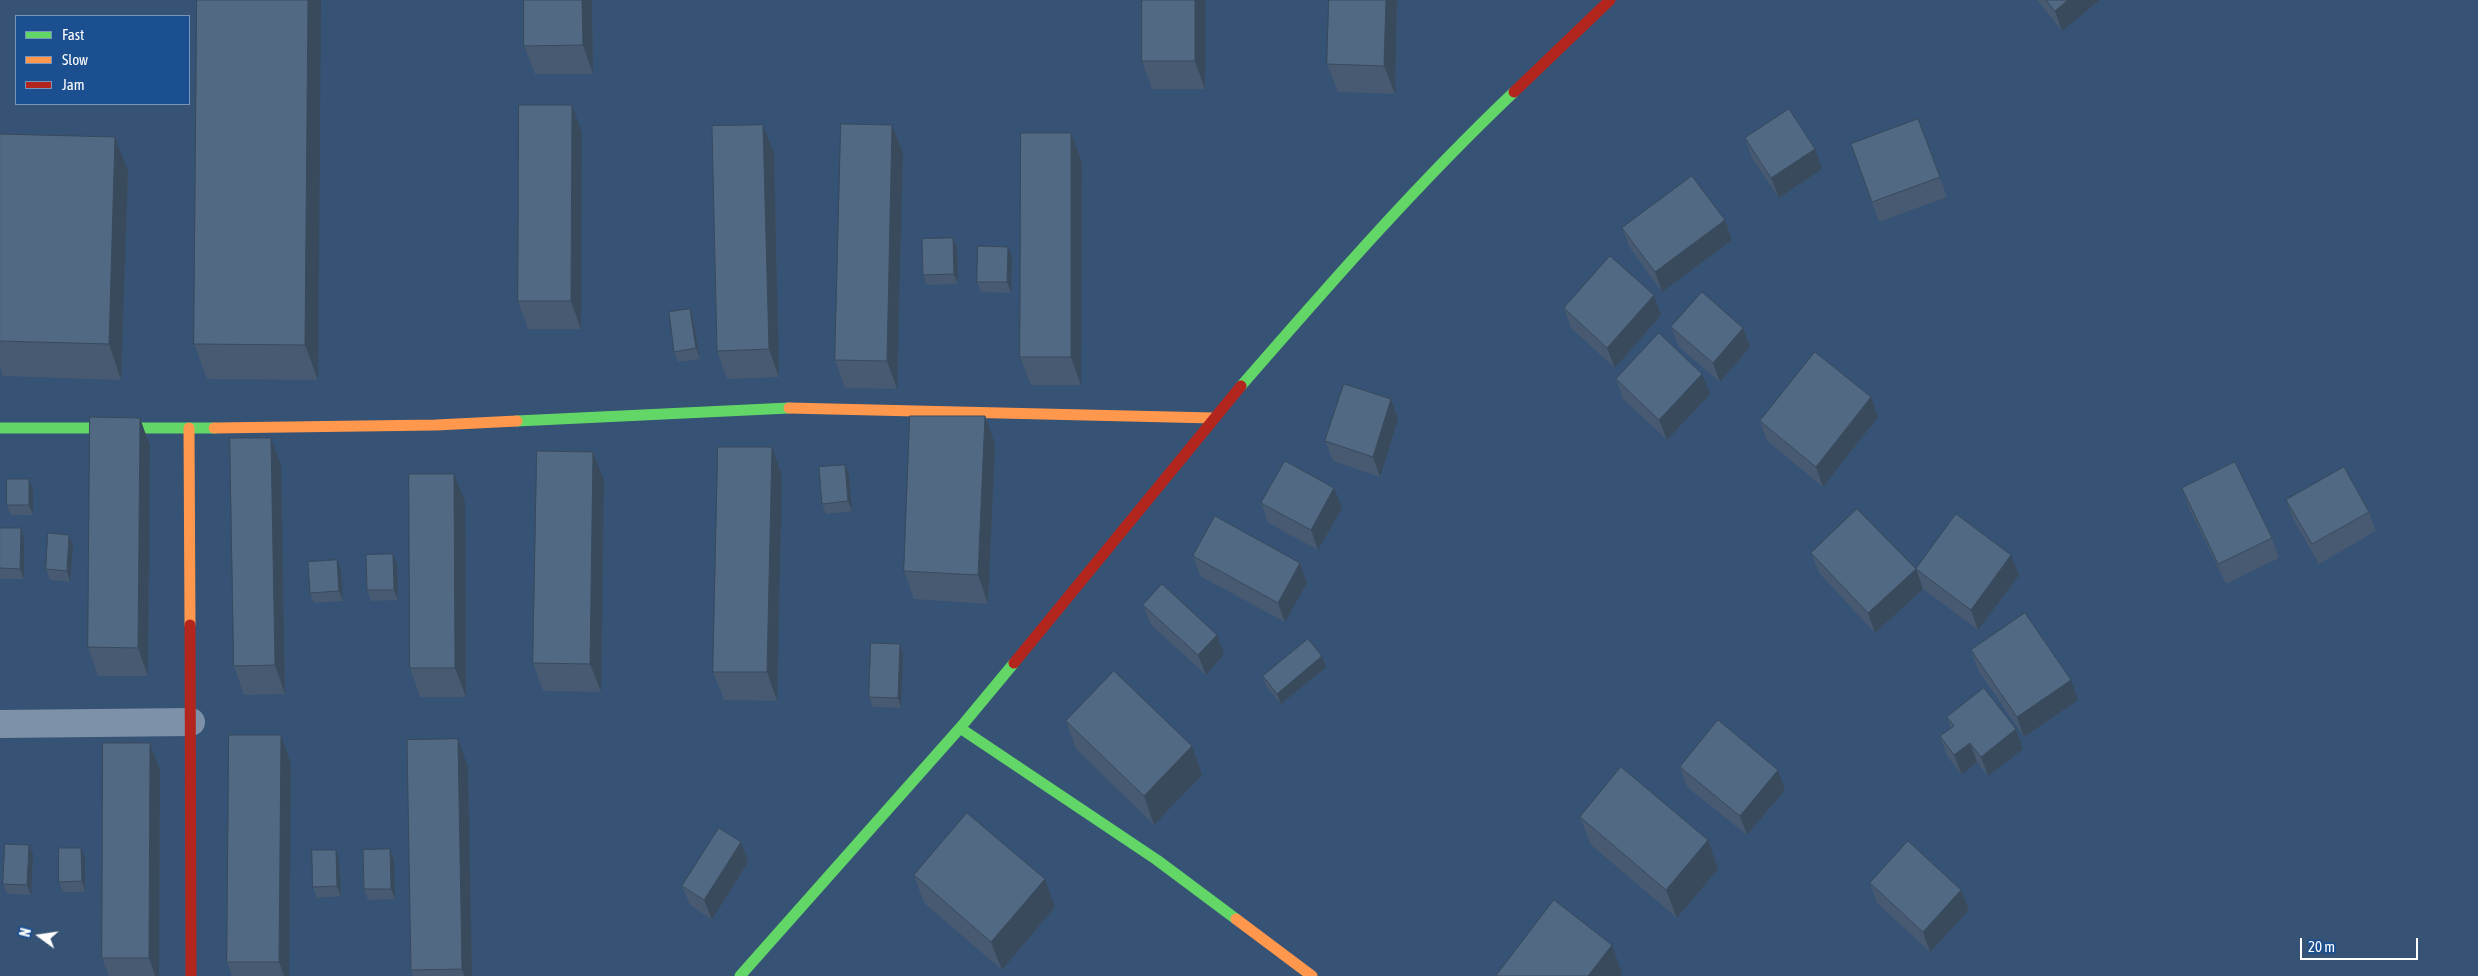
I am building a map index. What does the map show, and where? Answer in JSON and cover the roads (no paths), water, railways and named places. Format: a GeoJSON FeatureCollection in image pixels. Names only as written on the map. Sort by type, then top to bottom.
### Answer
{"type":"FeatureCollection","features":[{"type":"Feature","properties":{"kind":"street"},"geometry":{"type":"LineString","coordinates":[[740,976],[960,728],[1148,502],[1213,418],[1332,282],[1452,151],[1610,0]]}},
{"type":"Feature","properties":{"kind":"street"},"geometry":{"type":"LineString","coordinates":[[0,428],[436,425],[801,407],[1213,418]]}},
{"type":"Feature","properties":{"kind":"street"},"geometry":{"type":"LineString","coordinates":[[189,428],[191,976]]}},
{"type":"Feature","properties":{"kind":"street"},"geometry":{"type":"LineString","coordinates":[[0,724],[191,722]]}},
{"type":"Feature","properties":{"kind":"street"},"geometry":{"type":"LineString","coordinates":[[960,728],[1066,797],[1157,860],[1312,976]]}}]}
